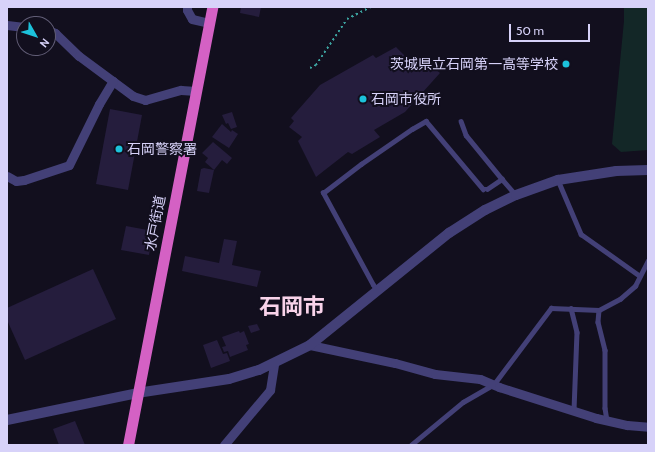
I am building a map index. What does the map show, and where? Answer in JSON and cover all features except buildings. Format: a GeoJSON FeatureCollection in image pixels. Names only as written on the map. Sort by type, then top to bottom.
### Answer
{"type":"FeatureCollection","features":[{"type":"Feature","properties":{"kind":"highway","name":"水戸街道"},"geometry":{"type":"LineString","coordinates":[[128,445],[212,7]]}},
{"type":"Feature","properties":{"kind":"street"},"geometry":{"type":"LineString","coordinates":[[188,7],[187,10],[192,19],[210,23]]}},
{"type":"Feature","properties":{"kind":"street"},"geometry":{"type":"LineString","coordinates":[[56,34],[79,56],[133,96],[145,100],[181,90],[196,91]]}},
{"type":"Feature","properties":{"kind":"street"},"geometry":{"type":"LineString","coordinates":[[7,176],[16,180],[24,180],[69,165],[99,104],[113,81]]}},
{"type":"Feature","properties":{"kind":"street"},"geometry":{"type":"LineString","coordinates":[[7,420],[137,393],[229,379],[274,364],[310,345],[378,292],[449,233],[485,210],[516,195],[558,180],[616,171],[648,170]]}},
{"type":"Feature","properties":{"kind":"street"},"geometry":{"type":"LineString","coordinates":[[310,345],[389,362],[435,374],[462,376],[494,384],[499,387],[607,420],[627,425],[648,427]]}},
{"type":"Feature","properties":{"kind":"street"},"geometry":{"type":"LineString","coordinates":[[224,445],[270,390],[274,364]]}},
{"type":"Feature","properties":{"kind":"lane"},"geometry":{"type":"LineString","coordinates":[[378,292],[323,193],[361,164],[426,121],[483,189],[488,189],[502,179]]}},
{"type":"Feature","properties":{"kind":"lane"},"geometry":{"type":"LineString","coordinates":[[461,121],[466,135],[516,195]]}},
{"type":"Feature","properties":{"kind":"lane"},"geometry":{"type":"LineString","coordinates":[[558,180],[581,234],[640,276]]}},
{"type":"Feature","properties":{"kind":"lane"},"geometry":{"type":"LineString","coordinates":[[411,445],[463,402],[494,384],[551,308],[599,310],[620,299],[635,286],[648,261]]}},
{"type":"Feature","properties":{"kind":"lane"},"geometry":{"type":"LineString","coordinates":[[571,308],[577,332],[574,410]]}},
{"type":"Feature","properties":{"kind":"lane"},"geometry":{"type":"LineString","coordinates":[[599,310],[598,322],[605,350],[605,408],[607,420]]}},
{"type":"Feature","properties":{"kind":"path"},"geometry":{"type":"LineString","coordinates":[[310,68],[316,65],[346,19],[371,7]]}},
{"type":"Feature","properties":{"kind":"green space"},"geometry":{"type":"Polygon","coordinates":[[[624,7],[648,7],[648,150],[621,152],[612,144],[624,21],[624,7]]]}},
{"type":"Feature","properties":{"kind":"place","name":"茨城県立石岡第一高等学校"},"geometry":{"type":"Point","coordinates":[566,64]}},
{"type":"Feature","properties":{"kind":"place","name":"石岡市役所"},"geometry":{"type":"Point","coordinates":[363,99]}},
{"type":"Feature","properties":{"kind":"place","name":"石岡警察署"},"geometry":{"type":"Point","coordinates":[119,149]}},
{"type":"Feature","properties":{"kind":"district","name":"石岡市"},"geometry":{"type":"Point","coordinates":[292,307]}}]}
